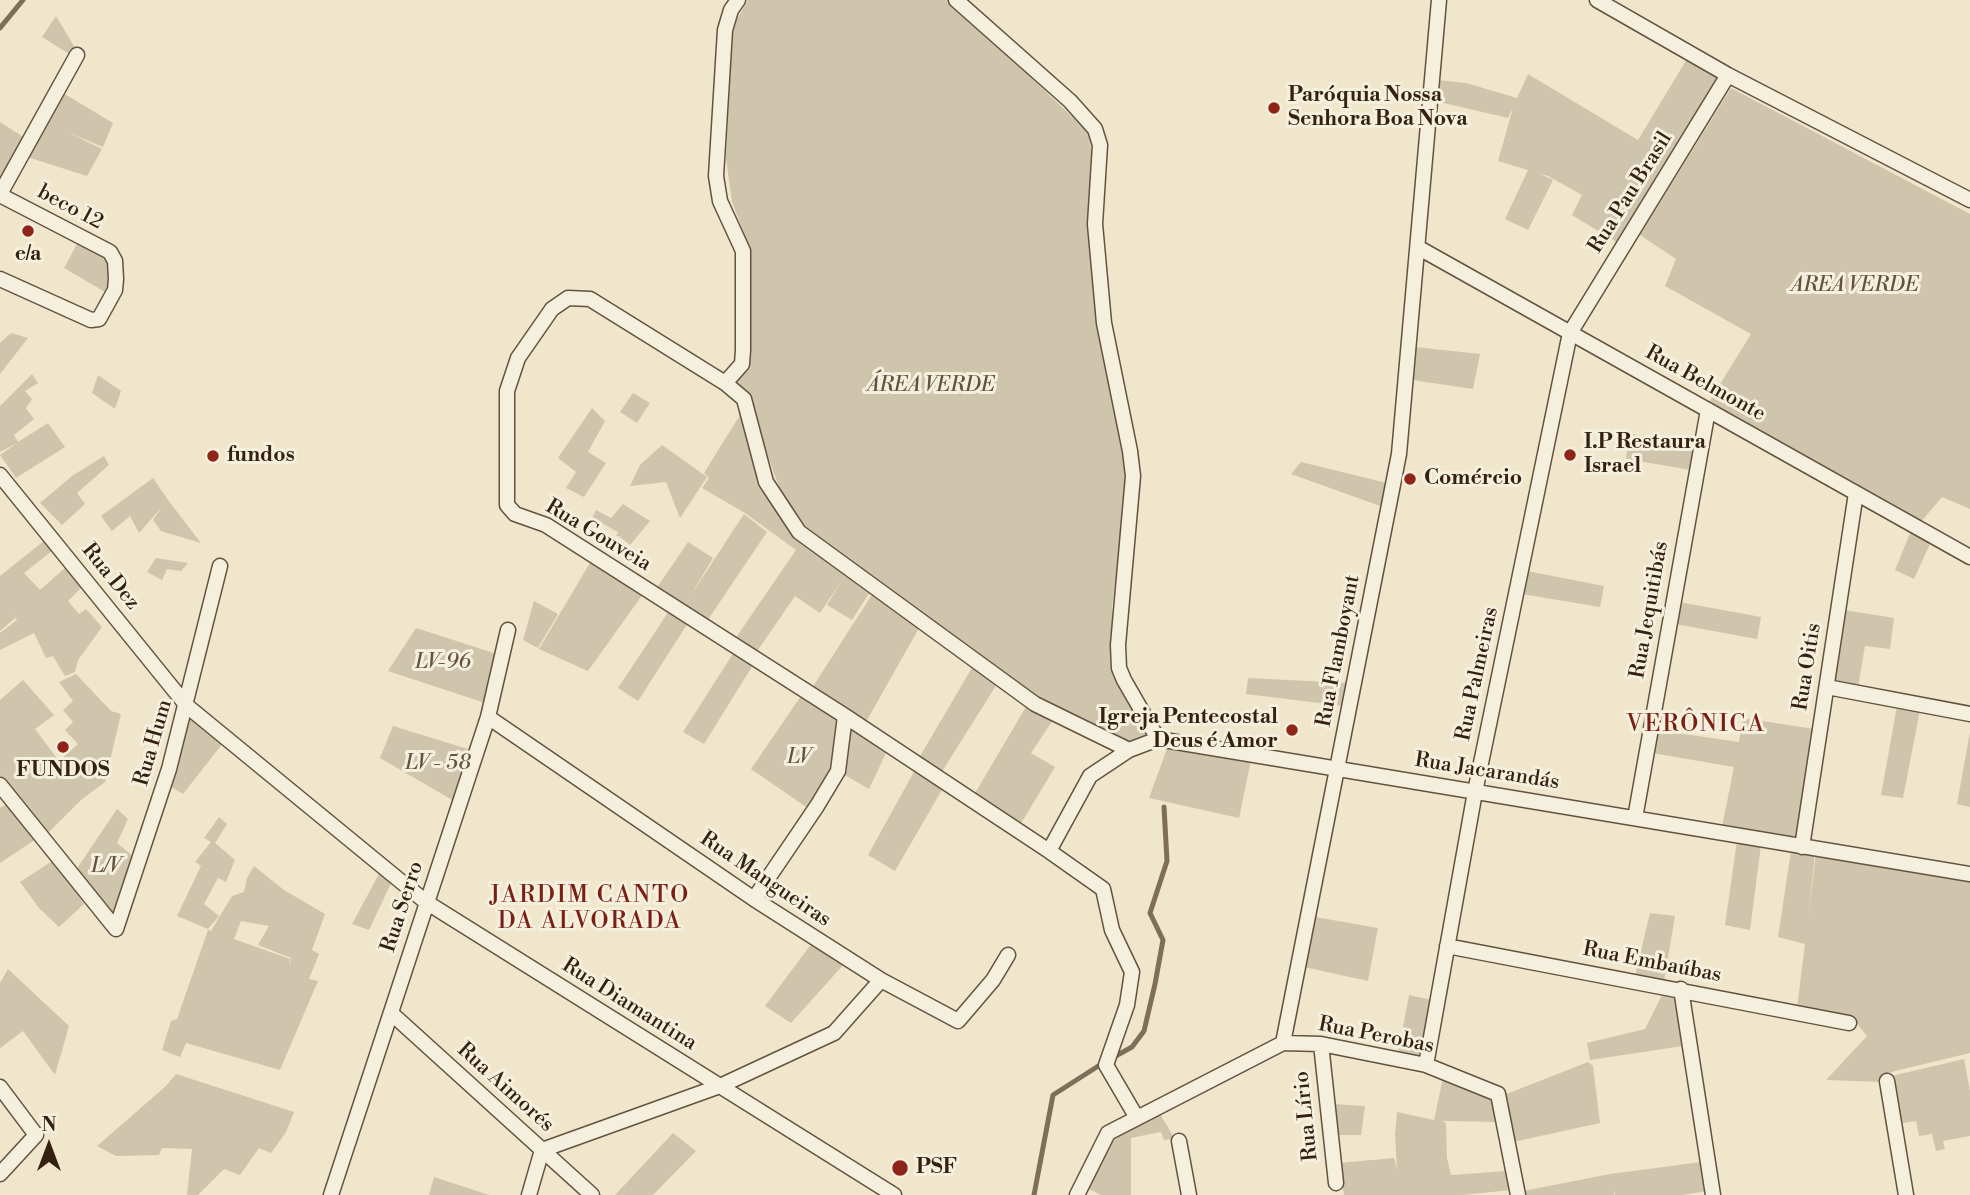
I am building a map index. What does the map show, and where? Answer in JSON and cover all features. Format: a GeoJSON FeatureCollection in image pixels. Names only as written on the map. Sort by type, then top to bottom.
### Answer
{"type":"FeatureCollection","features":[{"type":"Feature","properties":{"kind":"street"},"geometry":{"type":"LineString","coordinates":[[725,383],[742,364],[743,350],[743,251],[720,201],[716,176],[726,30],[738,0]]}},
{"type":"Feature","properties":{"kind":"street"},"geometry":{"type":"LineString","coordinates":[[956,0],[1070,101],[1095,129],[1100,145],[1095,224],[1104,323],[1133,476],[1118,645],[1119,668],[1158,739],[1129,750],[1090,776],[1049,850]]}},
{"type":"Feature","properties":{"kind":"street","name":"Rua Flamboyant"},"geometry":{"type":"LineString","coordinates":[[1283,1043],[1399,454],[1439,0]]}},
{"type":"Feature","properties":{"kind":"street"},"geometry":{"type":"LineString","coordinates":[[1597,0],[1728,75],[1970,200]]}},
{"type":"Feature","properties":{"kind":"street"},"geometry":{"type":"LineString","coordinates":[[0,195],[77,55]]}},
{"type":"Feature","properties":{"kind":"street","name":"Rua Pau Brasil"},"geometry":{"type":"LineString","coordinates":[[1570,333],[1728,75]]}},
{"type":"Feature","properties":{"kind":"street","name":"beco 12"},"geometry":{"type":"LineString","coordinates":[[0,195],[110,252],[115,261],[116,279],[115,290],[99,319],[91,320],[0,279]]}},
{"type":"Feature","properties":{"kind":"street","name":"Rua Belmonte"},"geometry":{"type":"LineString","coordinates":[[1419,248],[1970,558]]}},
{"type":"Feature","properties":{"kind":"street","name":"Rua Gouveia"},"geometry":{"type":"LineString","coordinates":[[1129,750],[1035,704],[799,532],[766,482],[744,400],[725,383],[590,299],[568,298],[552,309],[518,358],[507,391],[507,505],[515,514],[546,525],[845,716],[1049,850],[1103,889],[1112,930],[1132,972],[1128,1004],[1106,1065],[1137,1118]]}},
{"type":"Feature","properties":{"kind":"street","name":"Rua Palmeiras"},"geometry":{"type":"LineString","coordinates":[[1426,1065],[1475,792],[1570,333]]}},
{"type":"Feature","properties":{"kind":"street","name":"Rua Jequitibás"},"geometry":{"type":"LineString","coordinates":[[1634,818],[1708,410]]}},
{"type":"Feature","properties":{"kind":"street","name":"Rua Dez"},"geometry":{"type":"LineString","coordinates":[[0,475],[187,706]]}},
{"type":"Feature","properties":{"kind":"street","name":"Rua Oitis"},"geometry":{"type":"LineString","coordinates":[[1802,846],[1856,493]]}},
{"type":"Feature","properties":{"kind":"street","name":"Rua Hum"},"geometry":{"type":"LineString","coordinates":[[0,785],[116,929],[169,769],[187,706],[220,566]]}},
{"type":"Feature","properties":{"kind":"street","name":"Rua Serro"},"geometry":{"type":"LineString","coordinates":[[331,1195],[488,717],[508,630]]}},
{"type":"Feature","properties":{"kind":"street"},"geometry":{"type":"LineString","coordinates":[[1827,687],[1970,714]]}},
{"type":"Feature","properties":{"kind":"street","name":"Rua Diamantina"},"geometry":{"type":"LineString","coordinates":[[187,706],[426,902],[894,1195]]}},
{"type":"Feature","properties":{"kind":"street"},"geometry":{"type":"LineString","coordinates":[[754,899],[838,771],[845,716]]}},
{"type":"Feature","properties":{"kind":"street","name":"Rua Mangueiras"},"geometry":{"type":"LineString","coordinates":[[488,717],[754,899],[881,980],[958,1021],[993,980],[1008,956]]}},
{"type":"Feature","properties":{"kind":"street","name":"Rua Jacarandás"},"geometry":{"type":"LineString","coordinates":[[1158,739],[1970,874]]}},
{"type":"Feature","properties":{"kind":"street","name":"Rua Embaúbas"},"geometry":{"type":"LineString","coordinates":[[1447,946],[1849,1023]]}},
{"type":"Feature","properties":{"kind":"street"},"geometry":{"type":"LineString","coordinates":[[529,1195],[542,1150],[720,1086],[834,1032],[881,980]]}},
{"type":"Feature","properties":{"kind":"street"},"geometry":{"type":"LineString","coordinates":[[1681,989],[1713,1195]]}},
{"type":"Feature","properties":{"kind":"street","name":"Rua Aimorés"},"geometry":{"type":"LineString","coordinates":[[391,1013],[592,1195]]}},
{"type":"Feature","properties":{"kind":"street"},"geometry":{"type":"LineString","coordinates":[[1077,1195],[1108,1133],[1283,1043]]}},
{"type":"Feature","properties":{"kind":"street","name":"Rua Perobas"},"geometry":{"type":"LineString","coordinates":[[1283,1043],[1321,1044],[1426,1065],[1498,1094],[1518,1195]]}},
{"type":"Feature","properties":{"kind":"street","name":"Rua Lírio"},"geometry":{"type":"LineString","coordinates":[[1321,1044],[1336,1184]]}},
{"type":"Feature","properties":{"kind":"street"},"geometry":{"type":"LineString","coordinates":[[1887,1081],[1906,1195]]}},
{"type":"Feature","properties":{"kind":"street"},"geometry":{"type":"LineString","coordinates":[[0,1087],[36,1135],[0,1174]]}},
{"type":"Feature","properties":{"kind":"street"},"geometry":{"type":"LineString","coordinates":[[1179,1141],[1189,1195]]}},
{"type":"Feature","properties":{"kind":"green space","name":"ÁREA VERDE"},"geometry":{"type":"Polygon","coordinates":[[[748,0],[950,0],[1089,133],[1093,163],[1087,219],[1098,326],[1126,457],[1121,540],[1112,606],[1117,671],[1153,738],[1126,744],[1048,706],[807,528],[779,487],[761,437],[753,401],[733,383],[750,359],[748,244],[732,202],[726,158],[732,28],[748,0]]]}},
{"type":"Feature","properties":{"kind":"green space"},"geometry":{"type":"Polygon","coordinates":[[[56,16],[75,48],[71,55],[42,37],[56,16]]]}},
{"type":"Feature","properties":{"kind":"green space"},"geometry":{"type":"Polygon","coordinates":[[[1687,59],[1720,78],[1618,243],[1572,215],[1582,195],[1548,176],[1538,173],[1553,180],[1528,230],[1505,219],[1528,170],[1498,161],[1513,108],[1508,118],[1435,101],[1437,80],[1466,83],[1517,98],[1528,74],[1638,140],[1687,59]]]}},
{"type":"Feature","properties":{"kind":"green space","name":"AREA VERDE"},"geometry":{"type":"Polygon","coordinates":[[[1731,88],[1970,214],[1970,509],[1942,497],[1920,523],[1709,402],[1751,334],[1665,286],[1676,259],[1640,235],[1731,88]]]}},
{"type":"Feature","properties":{"kind":"green space"},"geometry":{"type":"Polygon","coordinates":[[[63,93],[113,123],[103,147],[67,132],[102,149],[87,176],[27,157],[63,93]]]}},
{"type":"Feature","properties":{"kind":"green space"},"geometry":{"type":"Polygon","coordinates":[[[0,122],[28,140],[0,187],[0,122]]]}},
{"type":"Feature","properties":{"kind":"green space"},"geometry":{"type":"Polygon","coordinates":[[[78,242],[105,256],[109,262],[107,293],[64,268],[78,242]]]}},
{"type":"Feature","properties":{"kind":"green space"},"geometry":{"type":"Polygon","coordinates":[[[11,333],[28,338],[0,374],[0,343],[11,333]]]}},
{"type":"Feature","properties":{"kind":"green space"},"geometry":{"type":"Polygon","coordinates":[[[1415,347],[1480,354],[1473,389],[1412,380],[1415,347]]]}},
{"type":"Feature","properties":{"kind":"green space"},"geometry":{"type":"Polygon","coordinates":[[[32,374],[38,383],[25,391],[32,399],[26,408],[34,419],[14,435],[18,442],[48,423],[65,447],[16,478],[0,455],[17,443],[0,452],[0,406],[32,374]]]}},
{"type":"Feature","properties":{"kind":"green space"},"geometry":{"type":"Polygon","coordinates":[[[98,375],[121,391],[115,409],[92,393],[98,375]]]}},
{"type":"Feature","properties":{"kind":"green space"},"geometry":{"type":"Polygon","coordinates":[[[633,393],[650,403],[637,423],[620,412],[633,393]]]}},
{"type":"Feature","properties":{"kind":"green space"},"geometry":{"type":"Polygon","coordinates":[[[745,407],[758,486],[799,541],[870,592],[852,620],[827,605],[842,580],[820,613],[795,596],[756,653],[735,639],[796,550],[745,513],[702,488],[709,478],[704,473],[745,407]]]}},
{"type":"Feature","properties":{"kind":"green space"},"geometry":{"type":"Polygon","coordinates":[[[592,408],[605,421],[588,452],[606,463],[584,497],[566,488],[576,472],[558,458],[592,408]]]}},
{"type":"Feature","properties":{"kind":"green space"},"geometry":{"type":"Polygon","coordinates":[[[1629,433],[1695,448],[1691,470],[1626,459],[1629,433]]]}},
{"type":"Feature","properties":{"kind":"green space"},"geometry":{"type":"Polygon","coordinates":[[[662,445],[707,477],[680,518],[666,482],[630,486],[640,465],[662,445]]]}},
{"type":"Feature","properties":{"kind":"green space"},"geometry":{"type":"Polygon","coordinates":[[[104,456],[109,465],[77,493],[85,504],[62,525],[40,503],[72,476],[104,456]]]}},
{"type":"Feature","properties":{"kind":"green space"},"geometry":{"type":"Polygon","coordinates":[[[1301,462],[1387,483],[1383,507],[1291,474],[1301,462]]]}},
{"type":"Feature","properties":{"kind":"green space"},"geometry":{"type":"Polygon","coordinates":[[[153,478],[201,543],[161,531],[153,520],[162,507],[139,533],[130,516],[112,531],[101,516],[153,478]]]}},
{"type":"Feature","properties":{"kind":"green space"},"geometry":{"type":"Polygon","coordinates":[[[623,504],[650,521],[630,545],[616,536],[618,532],[592,518],[596,510],[611,518],[623,504]]]}},
{"type":"Feature","properties":{"kind":"green space"},"geometry":{"type":"Polygon","coordinates":[[[744,514],[767,532],[707,621],[656,589],[688,542],[713,558],[689,598],[744,514]]]}},
{"type":"Feature","properties":{"kind":"green space"},"geometry":{"type":"Polygon","coordinates":[[[1911,531],[1931,542],[1914,579],[1895,570],[1911,531]]]}},
{"type":"Feature","properties":{"kind":"green space"},"geometry":{"type":"Polygon","coordinates":[[[45,540],[53,550],[24,573],[40,590],[66,567],[82,587],[68,601],[79,614],[86,609],[102,627],[78,660],[75,672],[65,676],[53,656],[46,658],[34,633],[0,650],[0,633],[17,620],[12,614],[15,618],[0,631],[0,576],[45,540]]]}},
{"type":"Feature","properties":{"kind":"green space"},"geometry":{"type":"Polygon","coordinates":[[[156,558],[188,563],[181,571],[167,569],[162,580],[147,572],[156,558]]]}},
{"type":"Feature","properties":{"kind":"green space"},"geometry":{"type":"Polygon","coordinates":[[[591,561],[643,594],[588,671],[539,649],[591,561]]]}},
{"type":"Feature","properties":{"kind":"green space"},"geometry":{"type":"Polygon","coordinates":[[[1527,571],[1604,586],[1600,607],[1522,594],[1527,571]]]}},
{"type":"Feature","properties":{"kind":"green space"},"geometry":{"type":"Polygon","coordinates":[[[873,593],[919,628],[866,722],[812,688],[873,593]]]}},
{"type":"Feature","properties":{"kind":"green space"},"geometry":{"type":"Polygon","coordinates":[[[534,601],[558,614],[538,648],[523,640],[534,601]]]}},
{"type":"Feature","properties":{"kind":"green space"},"geometry":{"type":"Polygon","coordinates":[[[1679,602],[1761,617],[1757,639],[1675,624],[1679,602]]]}},
{"type":"Feature","properties":{"kind":"green space"},"geometry":{"type":"Polygon","coordinates":[[[1844,610],[1894,618],[1890,649],[1865,646],[1858,687],[1833,682],[1844,610]]]}},
{"type":"Feature","properties":{"kind":"green space"},"geometry":{"type":"Polygon","coordinates":[[[669,611],[688,623],[638,701],[618,688],[669,611]]]}},
{"type":"Feature","properties":{"kind":"green space","name":"LV-96"},"geometry":{"type":"Polygon","coordinates":[[[416,628],[497,654],[485,703],[388,671],[416,628]]]}},
{"type":"Feature","properties":{"kind":"green space"},"geometry":{"type":"Polygon","coordinates":[[[734,652],[753,665],[704,744],[683,732],[734,652]]]}},
{"type":"Feature","properties":{"kind":"green space"},"geometry":{"type":"Polygon","coordinates":[[[973,666],[997,684],[941,773],[919,758],[973,666]]]}},
{"type":"Feature","properties":{"kind":"green space"},"geometry":{"type":"Polygon","coordinates":[[[76,674],[111,711],[121,714],[105,782],[81,800],[45,836],[0,775],[0,700],[23,680],[54,715],[35,729],[59,761],[78,744],[65,730],[73,722],[63,710],[73,701],[59,682],[76,674]]]}},
{"type":"Feature","properties":{"kind":"green space"},"geometry":{"type":"Polygon","coordinates":[[[1248,678],[1348,683],[1343,706],[1246,694],[1248,678]]]}},
{"type":"Feature","properties":{"kind":"green space","name":"LV"},"geometry":{"type":"Polygon","coordinates":[[[801,696],[839,720],[832,768],[809,809],[751,769],[801,696]]]}},
{"type":"Feature","properties":{"kind":"green space"},"geometry":{"type":"Polygon","coordinates":[[[1027,705],[1053,720],[1031,753],[1055,767],[1020,825],[974,795],[1027,705]]]}},
{"type":"Feature","properties":{"kind":"green space"},"geometry":{"type":"Polygon","coordinates":[[[1897,706],[1920,710],[1903,798],[1881,795],[1897,706]]]}},
{"type":"Feature","properties":{"kind":"green space"},"geometry":{"type":"Polygon","coordinates":[[[190,717],[223,743],[183,794],[170,786],[190,717]]]}},
{"type":"Feature","properties":{"kind":"green space"},"geometry":{"type":"Polygon","coordinates":[[[1743,718],[1814,729],[1797,840],[1722,827],[1734,767],[1652,753],[1656,730],[1739,742],[1743,718]]]}},
{"type":"Feature","properties":{"kind":"green space","name":"LV - 58"},"geometry":{"type":"Polygon","coordinates":[[[393,726],[471,750],[454,801],[380,758],[393,726]]]}},
{"type":"Feature","properties":{"kind":"green space","name":"LV"},"geometry":{"type":"Polygon","coordinates":[[[850,726],[887,751],[869,789],[843,774],[850,726]]]}},
{"type":"Feature","properties":{"kind":"green space"},"geometry":{"type":"Polygon","coordinates":[[[1970,732],[1970,807],[1957,804],[1970,732]]]}},
{"type":"Feature","properties":{"kind":"green space"},"geometry":{"type":"Polygon","coordinates":[[[1168,746],[1251,760],[1239,818],[1149,798],[1168,746]]]}},
{"type":"Feature","properties":{"kind":"green space"},"geometry":{"type":"Polygon","coordinates":[[[915,770],[943,788],[895,871],[868,855],[915,770]]]}},
{"type":"Feature","properties":{"kind":"green space","name":"L/V"},"geometry":{"type":"Polygon","coordinates":[[[7,804],[36,839],[0,863],[0,808],[7,804]]]}},
{"type":"Feature","properties":{"kind":"green space","name":"L/V"},"geometry":{"type":"Polygon","coordinates":[[[117,809],[128,819],[117,843],[134,857],[114,916],[76,870],[117,809]]]}},
{"type":"Feature","properties":{"kind":"green space"},"geometry":{"type":"Polygon","coordinates":[[[219,817],[227,824],[215,843],[235,860],[226,882],[218,878],[204,904],[219,916],[208,929],[177,916],[201,866],[195,862],[211,842],[204,838],[219,817]]]}},
{"type":"Feature","properties":{"kind":"green space"},"geometry":{"type":"Polygon","coordinates":[[[1737,841],[1761,845],[1750,930],[1725,925],[1737,841]]]}},
{"type":"Feature","properties":{"kind":"green space"},"geometry":{"type":"Polygon","coordinates":[[[1791,851],[1815,854],[1808,919],[1816,854],[1970,880],[1970,1053],[1895,1071],[1889,1073],[1882,1082],[1826,1080],[1867,1036],[1854,1020],[1797,1008],[1805,944],[1778,937],[1791,851]]]}},
{"type":"Feature","properties":{"kind":"green space"},"geometry":{"type":"Polygon","coordinates":[[[54,860],[84,904],[59,927],[39,908],[20,882],[54,860]]]}},
{"type":"Feature","properties":{"kind":"green space"},"geometry":{"type":"Polygon","coordinates":[[[254,866],[284,890],[325,914],[312,950],[319,954],[309,979],[318,981],[280,1070],[186,1043],[180,1057],[162,1050],[171,1021],[177,1019],[208,930],[211,931],[232,896],[244,892],[247,878],[254,866]],[[241,921],[234,939],[290,959],[289,968],[291,958],[258,945],[269,926],[241,921]]]}},
{"type":"Feature","properties":{"kind":"green space"},"geometry":{"type":"Polygon","coordinates":[[[380,872],[392,881],[369,930],[352,924],[380,872]]]}},
{"type":"Feature","properties":{"kind":"green space"},"geometry":{"type":"Polygon","coordinates":[[[1650,913],[1675,916],[1664,981],[1635,976],[1650,913]]]}},
{"type":"Feature","properties":{"kind":"green space"},"geometry":{"type":"Polygon","coordinates":[[[1315,917],[1378,928],[1368,981],[1304,967],[1315,917]]]}},
{"type":"Feature","properties":{"kind":"green space"},"geometry":{"type":"Polygon","coordinates":[[[812,943],[844,964],[791,1023],[765,1006],[812,943]]]}},
{"type":"Feature","properties":{"kind":"green space"},"geometry":{"type":"Polygon","coordinates":[[[8,969],[69,1026],[55,1075],[23,1031],[0,1048],[0,983],[8,969]]]}},
{"type":"Feature","properties":{"kind":"green space"},"geometry":{"type":"Polygon","coordinates":[[[1663,993],[1676,995],[1683,1046],[1590,1060],[1587,1043],[1645,1029],[1663,993]]]}},
{"type":"Feature","properties":{"kind":"green space"},"geometry":{"type":"Polygon","coordinates":[[[1409,995],[1432,1000],[1421,1059],[1398,1054],[1409,995]]]}},
{"type":"Feature","properties":{"kind":"green space"},"geometry":{"type":"Polygon","coordinates":[[[1964,1059],[1970,1091],[1970,1136],[1943,1141],[1945,1149],[1936,1151],[1932,1134],[1919,1136],[1916,1121],[1896,1124],[1887,1077],[1964,1059]]]}},
{"type":"Feature","properties":{"kind":"green space"},"geometry":{"type":"Polygon","coordinates":[[[1588,1062],[1593,1066],[1600,1123],[1513,1142],[1504,1095],[1588,1062]]]}},
{"type":"Feature","properties":{"kind":"green space"},"geometry":{"type":"Polygon","coordinates":[[[176,1074],[294,1112],[286,1132],[271,1153],[259,1148],[240,1175],[224,1169],[198,1195],[187,1195],[192,1149],[162,1148],[159,1155],[116,1156],[97,1146],[166,1086],[176,1074]]]}},
{"type":"Feature","properties":{"kind":"green space"},"geometry":{"type":"Polygon","coordinates":[[[1443,1078],[1493,1098],[1498,1122],[1442,1121],[1446,1123],[1447,1158],[1451,1175],[1507,1171],[1511,1190],[1463,1195],[1344,1195],[1339,1163],[1394,1158],[1397,1169],[1397,1112],[1434,1120],[1443,1078]]]}},
{"type":"Feature","properties":{"kind":"green space"},"geometry":{"type":"Polygon","coordinates":[[[1333,1104],[1365,1106],[1361,1135],[1336,1135],[1333,1104]]]}},
{"type":"Feature","properties":{"kind":"green space"},"geometry":{"type":"Polygon","coordinates":[[[1160,1114],[1173,1136],[1181,1132],[1183,1137],[1164,1140],[1161,1132],[1131,1138],[1131,1195],[1101,1195],[1087,1188],[1112,1137],[1160,1114]]]}},
{"type":"Feature","properties":{"kind":"green space"},"geometry":{"type":"Polygon","coordinates":[[[673,1133],[696,1151],[653,1195],[615,1195],[673,1133]]]}},
{"type":"Feature","properties":{"kind":"green space"},"geometry":{"type":"Polygon","coordinates":[[[1701,1162],[1707,1191],[1683,1195],[1615,1195],[1614,1190],[1614,1195],[1524,1195],[1523,1191],[1610,1174],[1701,1162]]]}},
{"type":"Feature","properties":{"kind":"green space"},"geometry":{"type":"Polygon","coordinates":[[[434,1177],[489,1195],[429,1195],[434,1177]]]}},
{"type":"Feature","properties":{"kind":"waterway"},"geometry":{"type":"LineString","coordinates":[[0,28],[23,0]]}},
{"type":"Feature","properties":{"kind":"waterway"},"geometry":{"type":"LineString","coordinates":[[1112,1058],[1132,1047],[1144,1031],[1155,984],[1163,940],[1150,913],[1167,861],[1164,807]]}},
{"type":"Feature","properties":{"kind":"waterway"},"geometry":{"type":"LineString","coordinates":[[1034,1195],[1053,1095],[1103,1063]]}},
{"type":"Feature","properties":{"kind":"place","name":"Paróquia Nossa Senhora Boa Nova"},"geometry":{"type":"Point","coordinates":[1274,108]}},
{"type":"Feature","properties":{"kind":"place","name":"e/a"},"geometry":{"type":"Point","coordinates":[28,231]}},
{"type":"Feature","properties":{"kind":"place","name":"I.P Restaura Israel"},"geometry":{"type":"Point","coordinates":[1570,455]}},
{"type":"Feature","properties":{"kind":"place","name":"fundos"},"geometry":{"type":"Point","coordinates":[213,456]}},
{"type":"Feature","properties":{"kind":"place","name":"Comércio"},"geometry":{"type":"Point","coordinates":[1410,479]}},
{"type":"Feature","properties":{"kind":"place","name":"Igreja Pentecostal Deus é Amor"},"geometry":{"type":"Point","coordinates":[1292,730]}},
{"type":"Feature","properties":{"kind":"place","name":"FUNDOS"},"geometry":{"type":"Point","coordinates":[63,747]}},
{"type":"Feature","properties":{"kind":"place","name":"PSF"},"geometry":{"type":"Point","coordinates":[900,1168]}},
{"type":"Feature","properties":{"kind":"district","name":"VERÔNICA"},"geometry":{"type":"Point","coordinates":[1696,725]}},
{"type":"Feature","properties":{"kind":"district","name":"JARDIM CANTO DA ALVORADA"},"geometry":{"type":"Point","coordinates":[590,909]}}]}
